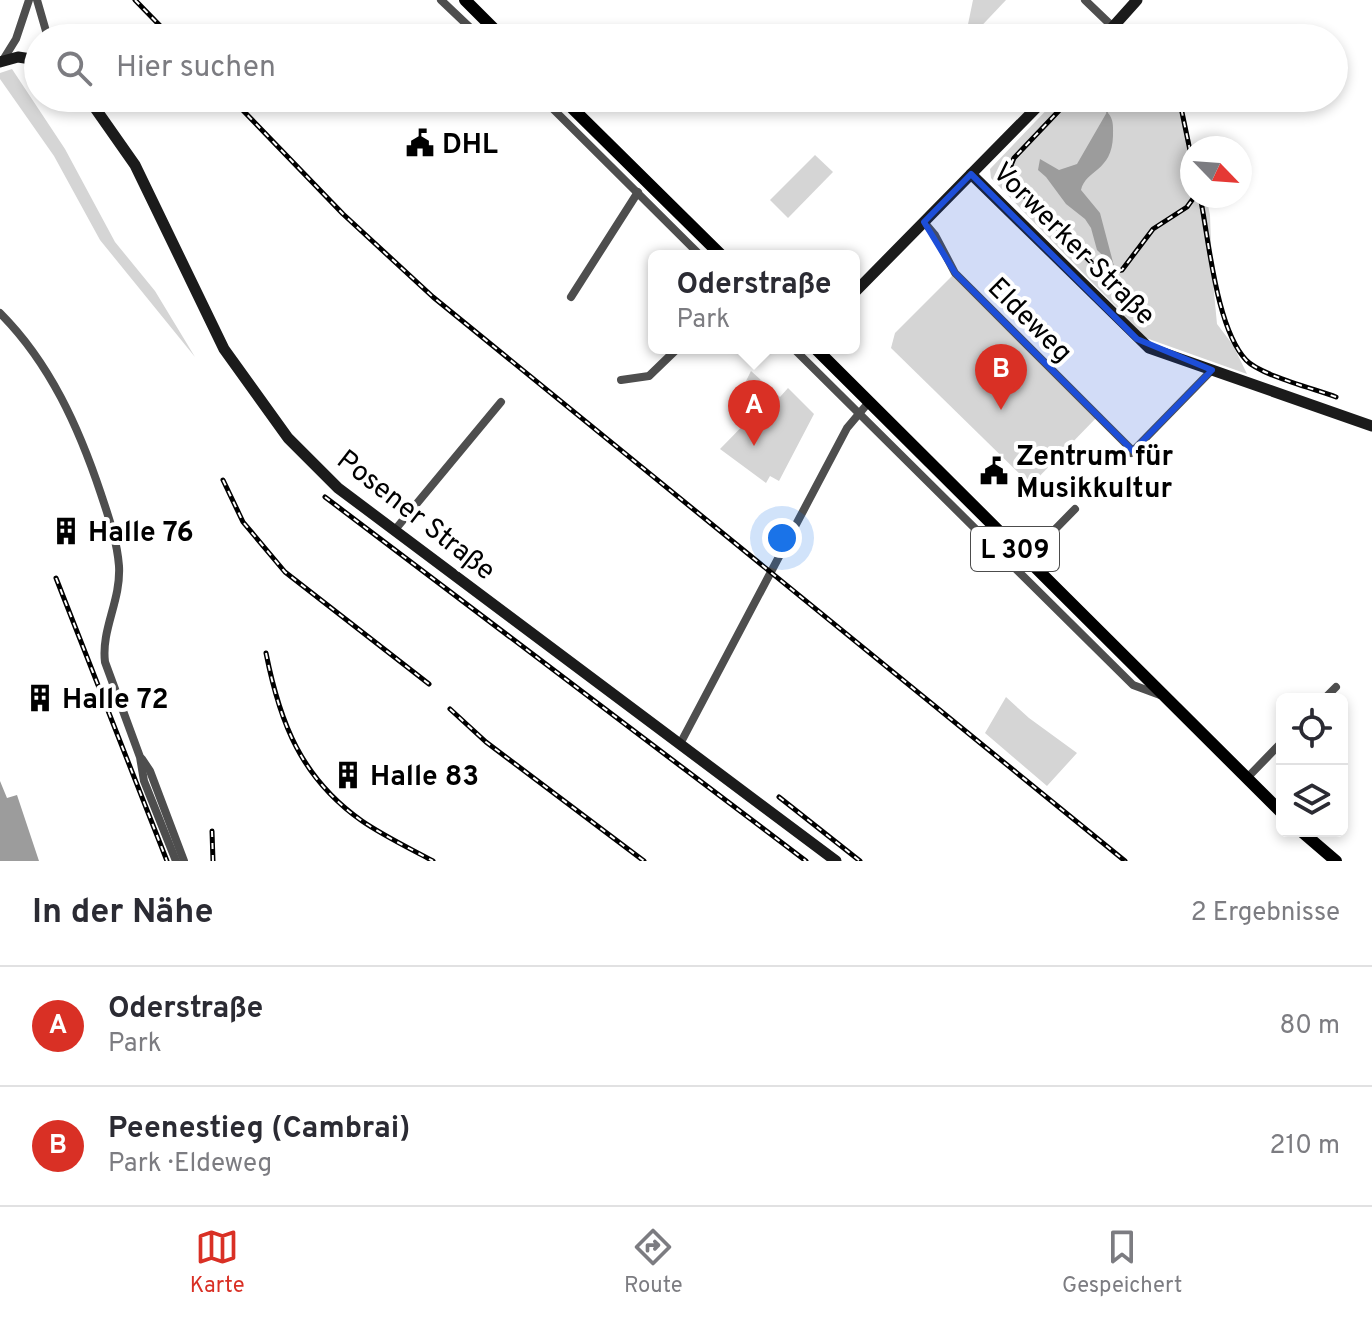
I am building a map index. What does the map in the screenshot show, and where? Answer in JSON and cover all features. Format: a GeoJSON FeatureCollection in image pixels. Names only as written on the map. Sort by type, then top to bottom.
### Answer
{"type":"FeatureCollection","features":[{"type":"Feature","properties":{"kind":"main road"},"geometry":{"type":"LineString","coordinates":[[465,0],[489,24]]}},
{"type":"Feature","properties":{"kind":"main road"},"geometry":{"type":"LineString","coordinates":[[576,112],[716,250]]}},
{"type":"Feature","properties":{"kind":"main road","name":"L 309"},"geometry":{"type":"LineString","coordinates":[[821,354],[1276,807]]}},
{"type":"Feature","properties":{"kind":"main road"},"geometry":{"type":"LineString","coordinates":[[1308,837],[1336,861]]}},
{"type":"Feature","properties":{"kind":"street"},"geometry":{"type":"LineString","coordinates":[[1,61],[16,39],[29,0]]}},
{"type":"Feature","properties":{"kind":"street"},"geometry":{"type":"LineString","coordinates":[[37,0],[44,24]]}},
{"type":"Feature","properties":{"kind":"street"},"geometry":{"type":"LineString","coordinates":[[441,0],[466,24]]}},
{"type":"Feature","properties":{"kind":"street"},"geometry":{"type":"LineString","coordinates":[[1085,0],[1110,24]]}},
{"type":"Feature","properties":{"kind":"street"},"geometry":{"type":"LineString","coordinates":[[1116,24],[1137,0]]}},
{"type":"Feature","properties":{"kind":"street"},"geometry":{"type":"LineString","coordinates":[[1,61],[24,58]]}},
{"type":"Feature","properties":{"kind":"street","name":"Posener Straße"},"geometry":{"type":"LineString","coordinates":[[98,112],[135,165],[209,322],[255,395],[288,438],[338,488],[836,861]]}},
{"type":"Feature","properties":{"kind":"street"},"geometry":{"type":"LineString","coordinates":[[556,112],[695,250]]}},
{"type":"Feature","properties":{"kind":"street"},"geometry":{"type":"LineString","coordinates":[[860,287],[1032,112]]}},
{"type":"Feature","properties":{"kind":"street","name":"Vorwerker Straße"},"geometry":{"type":"LineString","coordinates":[[971,174],[1149,348],[1372,426]]}},
{"type":"Feature","properties":{"kind":"street"},"geometry":{"type":"LineString","coordinates":[[571,297],[638,192]]}},
{"type":"Feature","properties":{"kind":"street","name":"Eldeweg"},"geometry":{"type":"LineString","coordinates":[[924,222],[935,235],[955,273],[1132,452],[1212,370]]}},
{"type":"Feature","properties":{"kind":"street"},"geometry":{"type":"LineString","coordinates":[[0,313],[31,346],[64,405],[84,446],[112,528],[119,564],[119,593],[103,649],[105,662],[140,757],[144,781],[176,861]]}},
{"type":"Feature","properties":{"kind":"street"},"geometry":{"type":"LineString","coordinates":[[621,380],[649,376],[672,354]]}},
{"type":"Feature","properties":{"kind":"street"},"geometry":{"type":"LineString","coordinates":[[799,354],[1133,685],[1162,696]]}},
{"type":"Feature","properties":{"kind":"street"},"geometry":{"type":"LineString","coordinates":[[394,531],[501,402]]}},
{"type":"Feature","properties":{"kind":"street"},"geometry":{"type":"LineString","coordinates":[[680,744],[858,412],[869,402]]}},
{"type":"Feature","properties":{"kind":"street"},"geometry":{"type":"LineString","coordinates":[[1026,559],[1075,509]]}},
{"type":"Feature","properties":{"kind":"street"},"geometry":{"type":"LineString","coordinates":[[1330,693],[1336,687]]}},
{"type":"Feature","properties":{"kind":"street"},"geometry":{"type":"LineString","coordinates":[[1246,779],[1276,748]]}},
{"type":"Feature","properties":{"kind":"street"},"geometry":{"type":"LineString","coordinates":[[140,757],[150,771],[184,861]]}},
{"type":"Feature","properties":{"kind":"highlighted area"},"geometry":{"type":"Polygon","coordinates":[[[971,174],[1137,339],[1212,370],[1133,451],[955,273],[924,222],[971,174]]]}},
{"type":"Feature","properties":{"kind":"shaded area"},"geometry":{"type":"Polygon","coordinates":[[[973,0],[1006,0],[983,24],[968,24],[973,0]]]}},
{"type":"Feature","properties":{"kind":"shaded area"},"geometry":{"type":"Polygon","coordinates":[[[12,69],[24,87],[24,112],[40,112],[65,149],[115,242],[155,291],[195,357],[100,240],[54,156],[0,79],[0,73],[12,69]]]}},
{"type":"Feature","properties":{"kind":"shaded area"},"geometry":{"type":"Polygon","coordinates":[[[1045,112],[1184,112],[1189,136],[1180,136],[1180,208],[1209,208],[1217,324],[1233,345],[1247,374],[1146,338],[991,178],[990,169],[1045,112]]]}},
{"type":"Feature","properties":{"kind":"shaded area"},"geometry":{"type":"Polygon","coordinates":[[[1107,112],[1113,123],[1112,148],[1104,163],[1088,178],[1081,190],[1100,213],[1114,266],[1097,250],[1085,219],[1066,204],[1038,170],[1040,159],[1059,170],[1077,164],[1107,112]]]}},
{"type":"Feature","properties":{"kind":"shaded area"},"geometry":{"type":"Polygon","coordinates":[[[815,155],[833,172],[788,218],[770,200],[815,155]]]}},
{"type":"Feature","properties":{"kind":"shaded area"},"geometry":{"type":"Polygon","coordinates":[[[955,273],[1098,416],[1031,485],[891,348],[895,333],[955,273]]]}},
{"type":"Feature","properties":{"kind":"shaded area"},"geometry":{"type":"Polygon","coordinates":[[[751,371],[780,397],[788,388],[814,414],[779,481],[770,476],[766,483],[720,449],[767,401],[746,381],[751,371]]]}},
{"type":"Feature","properties":{"kind":"shaded area"},"geometry":{"type":"Polygon","coordinates":[[[1006,697],[1077,753],[1047,786],[985,733],[1006,697]]]}},
{"type":"Feature","properties":{"kind":"shaded area"},"geometry":{"type":"Polygon","coordinates":[[[0,781],[7,798],[17,795],[39,861],[0,861],[0,781]]]}},
{"type":"Feature","properties":{"kind":"railway"},"geometry":{"type":"LineString","coordinates":[[135,0],[158,24]]}},
{"type":"Feature","properties":{"kind":"railway"},"geometry":{"type":"LineString","coordinates":[[245,112],[343,214],[433,297],[1125,861]]}},
{"type":"Feature","properties":{"kind":"railway"},"geometry":{"type":"LineString","coordinates":[[1058,112],[1014,158],[1010,175],[1014,186],[1099,270],[1106,273],[1122,270],[1153,229],[1185,208]]}},
{"type":"Feature","properties":{"kind":"railway"},"geometry":{"type":"LineString","coordinates":[[1182,112],[1187,136]]}},
{"type":"Feature","properties":{"kind":"railway"},"geometry":{"type":"LineString","coordinates":[[1202,208],[1221,306],[1236,346],[1253,366],[1336,397]]}},
{"type":"Feature","properties":{"kind":"railway"},"geometry":{"type":"LineString","coordinates":[[223,480],[243,522],[285,572],[429,684]]}},
{"type":"Feature","properties":{"kind":"railway"},"geometry":{"type":"LineString","coordinates":[[325,497],[806,861]]}},
{"type":"Feature","properties":{"kind":"railway"},"geometry":{"type":"LineString","coordinates":[[56,578],[167,861]]}},
{"type":"Feature","properties":{"kind":"railway"},"geometry":{"type":"LineString","coordinates":[[266,653],[286,726],[296,747],[323,786],[362,821],[433,861]]}},
{"type":"Feature","properties":{"kind":"railway"},"geometry":{"type":"LineString","coordinates":[[450,709],[486,742],[644,861]]}},
{"type":"Feature","properties":{"kind":"railway"},"geometry":{"type":"LineString","coordinates":[[779,797],[860,861]]}},
{"type":"Feature","properties":{"kind":"railway"},"geometry":{"type":"LineString","coordinates":[[212,831],[213,861]]}},
{"type":"Feature","properties":{"kind":"place","name":"DHL"},"geometry":{"type":"Point","coordinates":[420,143]}},
{"type":"Feature","properties":{"kind":"place","name":"Peenestieg (Cambrai)"},"geometry":{"type":"Point","coordinates":[1001,410]}},
{"type":"Feature","properties":{"kind":"place","name":"Oderstraße"},"geometry":{"type":"Point","coordinates":[754,446]}},
{"type":"Feature","properties":{"kind":"place","name":"Zentrum für Musikkultur"},"geometry":{"type":"Point","coordinates":[994,471]}},
{"type":"Feature","properties":{"kind":"place","name":"Halle 76"},"geometry":{"type":"Point","coordinates":[66,531]}},
{"type":"Feature","properties":{"kind":"place","name":"Halle 72"},"geometry":{"type":"Point","coordinates":[40,698]}},
{"type":"Feature","properties":{"kind":"place","name":"Halle 83"},"geometry":{"type":"Point","coordinates":[348,775]}}]}
